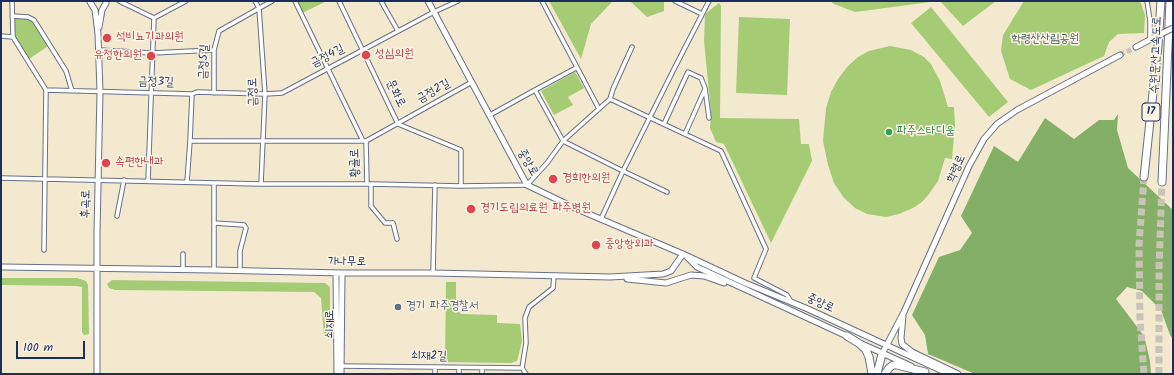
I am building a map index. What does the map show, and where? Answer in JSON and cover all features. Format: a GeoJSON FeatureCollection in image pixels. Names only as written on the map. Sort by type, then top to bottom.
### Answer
{"type":"FeatureCollection","features":[{"type":"Feature","properties":{"kind":"highway","name":"수원문산고속도로"},"geometry":{"type":"LineString","coordinates":[[1144,177],[1158,46],[1161,1]]}},
{"type":"Feature","properties":{"kind":"highway","name":"수원문산고속도로"},"geometry":{"type":"LineString","coordinates":[[1162,182],[1170,1]]}},
{"type":"Feature","properties":{"kind":"highway"},"geometry":{"type":"LineString","coordinates":[[847,336],[860,344],[866,350],[869,357],[872,374]]}},
{"type":"Feature","properties":{"kind":"highway"},"geometry":{"type":"LineString","coordinates":[[877,374],[882,354]]}},
{"type":"Feature","properties":{"kind":"highway"},"geometry":{"type":"LineString","coordinates":[[882,354],[882,374]]}},
{"type":"Feature","properties":{"kind":"highway"},"geometry":{"type":"LineString","coordinates":[[885,374],[893,365],[928,373]]}},
{"type":"Feature","properties":{"kind":"street"},"geometry":{"type":"LineString","coordinates":[[12,1],[12,37],[46,90],[44,250]]}},
{"type":"Feature","properties":{"kind":"street"},"geometry":{"type":"LineString","coordinates":[[119,1],[154,18]]}},
{"type":"Feature","properties":{"kind":"street"},"geometry":{"type":"LineString","coordinates":[[154,18],[186,1]]}},
{"type":"Feature","properties":{"kind":"street","name":"금정로"},"geometry":{"type":"LineString","coordinates":[[255,1],[259,8],[265,94],[262,142],[262,184]]}},
{"type":"Feature","properties":{"kind":"street","name":"금정5길"},"geometry":{"type":"LineString","coordinates":[[214,93],[214,50],[218,31],[272,1]]}},
{"type":"Feature","properties":{"kind":"street"},"geometry":{"type":"LineString","coordinates":[[295,1],[327,68],[365,141]]}},
{"type":"Feature","properties":{"kind":"street","name":"문화로"},"geometry":{"type":"LineString","coordinates":[[339,1],[398,124],[461,150],[461,186]]}},
{"type":"Feature","properties":{"kind":"street"},"geometry":{"type":"LineString","coordinates":[[381,1],[398,32]]}},
{"type":"Feature","properties":{"kind":"street","name":"중앙로"},"geometry":{"type":"LineString","coordinates":[[428,1],[527,185],[949,374]]}},
{"type":"Feature","properties":{"kind":"street","name":"금정4길"},"geometry":{"type":"LineString","coordinates":[[265,94],[282,93],[434,12],[458,1]]}},
{"type":"Feature","properties":{"kind":"street"},"geometry":{"type":"LineString","coordinates":[[542,1],[576,68],[599,109]]}},
{"type":"Feature","properties":{"kind":"street"},"geometry":{"type":"LineString","coordinates":[[675,1],[702,14]]}},
{"type":"Feature","properties":{"kind":"street"},"geometry":{"type":"LineString","coordinates":[[601,219],[709,1]]}},
{"type":"Feature","properties":{"kind":"street"},"geometry":{"type":"LineString","coordinates":[[1147,1],[1152,39]]}},
{"type":"Feature","properties":{"kind":"street"},"geometry":{"type":"LineString","coordinates":[[89,2],[98,5],[107,2]]}},
{"type":"Feature","properties":{"kind":"street"},"geometry":{"type":"LineString","coordinates":[[89,2],[95,10],[98,34]]}},
{"type":"Feature","properties":{"kind":"street"},"geometry":{"type":"LineString","coordinates":[[98,34],[102,10],[107,2]]}},
{"type":"Feature","properties":{"kind":"street"},"geometry":{"type":"LineString","coordinates":[[12,16],[28,17],[34,20],[66,71],[72,91]]}},
{"type":"Feature","properties":{"kind":"street"},"geometry":{"type":"LineString","coordinates":[[148,181],[154,18]]}},
{"type":"Feature","properties":{"kind":"street"},"geometry":{"type":"LineString","coordinates":[[1136,47],[1173,28]]}},
{"type":"Feature","properties":{"kind":"street","name":"후곡로"},"geometry":{"type":"LineString","coordinates":[[97,374],[97,179],[100,92],[98,34]]}},
{"type":"Feature","properties":{"kind":"street"},"geometry":{"type":"LineString","coordinates":[[1,36],[12,37]]}},
{"type":"Feature","properties":{"kind":"street"},"geometry":{"type":"LineString","coordinates":[[1,178],[97,179],[262,184],[461,186],[527,185],[547,163],[563,141],[582,126],[610,99],[632,47]]}},
{"type":"Feature","properties":{"kind":"street"},"geometry":{"type":"LineString","coordinates":[[99,50],[152,52],[214,50]]}},
{"type":"Feature","properties":{"kind":"street","name":"학령로"},"geometry":{"type":"LineString","coordinates":[[882,354],[904,312],[969,166],[976,152],[991,130],[1017,110],[1120,55]]}},
{"type":"Feature","properties":{"kind":"street"},"geometry":{"type":"LineString","coordinates":[[490,115],[576,68]]}},
{"type":"Feature","properties":{"kind":"street"},"geometry":{"type":"LineString","coordinates":[[664,124],[688,72],[701,78],[705,88],[709,118]]}},
{"type":"Feature","properties":{"kind":"street","name":"금정2길"},"geometry":{"type":"LineString","coordinates":[[190,141],[365,141],[472,82]]}},
{"type":"Feature","properties":{"kind":"street"},"geometry":{"type":"LineString","coordinates":[[685,134],[705,88]]}},
{"type":"Feature","properties":{"kind":"street","name":"금정3길"},"geometry":{"type":"LineString","coordinates":[[46,90],[192,94],[197,92],[265,94]]}},
{"type":"Feature","properties":{"kind":"street"},"geometry":{"type":"LineString","coordinates":[[536,90],[563,141],[667,192]]}},
{"type":"Feature","properties":{"kind":"street"},"geometry":{"type":"LineString","coordinates":[[187,182],[192,94]]}},
{"type":"Feature","properties":{"kind":"street"},"geometry":{"type":"LineString","coordinates":[[610,99],[721,151],[766,249],[754,278],[787,295],[791,302]]}},
{"type":"Feature","properties":{"kind":"street","name":"황골로"},"geometry":{"type":"LineString","coordinates":[[365,141],[371,206],[385,223],[393,224],[397,240]]}},
{"type":"Feature","properties":{"kind":"street"},"geometry":{"type":"LineString","coordinates":[[117,216],[124,180]]}},
{"type":"Feature","properties":{"kind":"street"},"geometry":{"type":"LineString","coordinates":[[214,183],[214,270]]}},
{"type":"Feature","properties":{"kind":"street"},"geometry":{"type":"LineString","coordinates":[[433,273],[435,185]]}},
{"type":"Feature","properties":{"kind":"street"},"geometry":{"type":"LineString","coordinates":[[214,223],[244,225],[246,228],[240,251],[240,269]]}},
{"type":"Feature","properties":{"kind":"street"},"geometry":{"type":"LineString","coordinates":[[183,254],[183,269]]}},
{"type":"Feature","properties":{"kind":"street","name":"중앙로"},"geometry":{"type":"LineString","coordinates":[[683,254],[697,267],[847,336],[882,354],[928,373]]}},
{"type":"Feature","properties":{"kind":"street","name":"가나무로"},"geometry":{"type":"LineString","coordinates":[[1,267],[610,277],[663,274],[671,271],[683,254]]}},
{"type":"Feature","properties":{"kind":"street"},"geometry":{"type":"LineString","coordinates":[[337,374],[339,366],[339,273]]}},
{"type":"Feature","properties":{"kind":"street"},"geometry":{"type":"LineString","coordinates":[[610,277],[666,283],[691,275],[704,276],[749,291]]}},
{"type":"Feature","properties":{"kind":"street"},"geometry":{"type":"LineString","coordinates":[[526,374],[522,368],[526,343],[525,318],[527,310],[553,288],[554,276]]}},
{"type":"Feature","properties":{"kind":"street"},"geometry":{"type":"LineString","coordinates":[[904,312],[900,338],[902,344],[912,352],[958,374]]}},
{"type":"Feature","properties":{"kind":"street"},"geometry":{"type":"LineString","coordinates":[[339,366],[341,374]]}},
{"type":"Feature","properties":{"kind":"street","name":"쇠재2길"},"geometry":{"type":"LineString","coordinates":[[339,366],[522,368]]}},
{"type":"Feature","properties":{"kind":"street"},"geometry":{"type":"LineString","coordinates":[[435,367],[435,374]]}},
{"type":"Feature","properties":{"kind":"street"},"geometry":{"type":"LineString","coordinates":[[459,368],[459,374]]}},
{"type":"Feature","properties":{"kind":"street"},"geometry":{"type":"LineString","coordinates":[[482,368],[482,374]]}},
{"type":"Feature","properties":{"kind":"street"},"geometry":{"type":"LineString","coordinates":[[506,368],[506,374]]}},
{"type":"Feature","properties":{"kind":"green space"},"geometry":{"type":"Polygon","coordinates":[[[296,1],[327,1],[302,13],[296,1]]]}},
{"type":"Feature","properties":{"kind":"green space"},"geometry":{"type":"Polygon","coordinates":[[[549,1],[616,1],[612,2],[591,24],[581,59],[549,1]]]}},
{"type":"Feature","properties":{"kind":"green space"},"geometry":{"type":"Polygon","coordinates":[[[630,1],[664,1],[664,11],[647,17],[630,1]]]}},
{"type":"Feature","properties":{"kind":"green space"},"geometry":{"type":"Polygon","coordinates":[[[830,1],[938,1],[855,12],[830,1]]]}},
{"type":"Feature","properties":{"kind":"green space","name":"학령산산림공원"},"geometry":{"type":"Polygon","coordinates":[[[940,1],[996,1],[963,26],[940,1]]]}},
{"type":"Feature","properties":{"kind":"green space","name":"학령산산림공원"},"geometry":{"type":"Polygon","coordinates":[[[1024,1],[1140,1],[1145,15],[1144,33],[1118,34],[1109,42],[1104,56],[1031,90],[1010,79],[1001,51],[1003,35],[1024,1]]]}},
{"type":"Feature","properties":{"kind":"green space"},"geometry":{"type":"Polygon","coordinates":[[[719,3],[721,6],[720,118],[799,119],[801,144],[809,144],[812,161],[771,243],[724,144],[716,142],[710,128],[711,112],[704,41],[705,14],[719,3]]]}},
{"type":"Feature","properties":{"kind":"green space"},"geometry":{"type":"Polygon","coordinates":[[[931,7],[1008,102],[989,117],[911,23],[931,7]]]}},
{"type":"Feature","properties":{"kind":"green space"},"geometry":{"type":"Polygon","coordinates":[[[739,17],[790,19],[787,95],[736,93],[739,17]]]}},
{"type":"Feature","properties":{"kind":"green space"},"geometry":{"type":"Polygon","coordinates":[[[14,18],[27,18],[32,21],[48,46],[29,59],[15,36],[14,18]]]}},
{"type":"Feature","properties":{"kind":"green space","name":"파주스타디움"},"geometry":{"type":"Polygon","coordinates":[[[890,46],[911,50],[924,57],[931,64],[940,81],[948,107],[954,107],[955,125],[952,159],[945,158],[938,181],[929,194],[922,202],[913,208],[899,214],[886,217],[867,214],[855,208],[844,198],[834,183],[828,165],[823,141],[826,108],[831,92],[838,79],[848,66],[858,57],[869,51],[890,46]]]}},
{"type":"Feature","properties":{"kind":"green space"},"geometry":{"type":"Polygon","coordinates":[[[575,72],[584,88],[568,97],[573,105],[554,115],[541,91],[575,72]]]}},
{"type":"Feature","properties":{"kind":"green space"},"geometry":{"type":"Polygon","coordinates":[[[1118,114],[1117,130],[1128,168],[1173,210],[1173,339],[1170,335],[1161,310],[1142,291],[1127,287],[1116,299],[1144,336],[1150,361],[1151,374],[975,374],[928,354],[925,335],[912,315],[939,257],[960,250],[972,233],[961,216],[994,146],[1018,162],[1045,118],[1074,139],[1099,120],[1114,120],[1118,114]]]}},
{"type":"Feature","properties":{"kind":"green space"},"geometry":{"type":"Polygon","coordinates":[[[1,278],[77,278],[86,281],[88,285],[89,334],[84,335],[82,332],[82,287],[1,285],[1,278]]]}},
{"type":"Feature","properties":{"kind":"green space"},"geometry":{"type":"Polygon","coordinates":[[[112,280],[325,283],[330,287],[330,338],[324,336],[321,298],[314,292],[115,290],[109,288],[107,284],[112,280]]]}},
{"type":"Feature","properties":{"kind":"green space"},"geometry":{"type":"Polygon","coordinates":[[[446,282],[456,282],[456,308],[461,314],[497,315],[497,323],[520,324],[522,341],[517,361],[511,363],[445,362],[446,282]]]}},
{"type":"Feature","properties":{"kind":"tunnel"},"geometry":{"type":"LineString","coordinates":[[1120,55],[1136,47]]}},
{"type":"Feature","properties":{"kind":"tunnel"},"geometry":{"type":"LineString","coordinates":[[1144,177],[1139,245],[1140,319],[1144,374]]}},
{"type":"Feature","properties":{"kind":"tunnel"},"geometry":{"type":"LineString","coordinates":[[1159,374],[1159,269],[1162,182]]}},
{"type":"Feature","properties":{"kind":"place","name":"석비뇨기과의원"},"geometry":{"type":"Point","coordinates":[107,38]}},
{"type":"Feature","properties":{"kind":"place","name":"성심의원"},"geometry":{"type":"Point","coordinates":[366,55]}},
{"type":"Feature","properties":{"kind":"place","name":"유정한의원"},"geometry":{"type":"Point","coordinates":[151,56]}},
{"type":"Feature","properties":{"kind":"place","name":"파주스타디움"},"geometry":{"type":"Point","coordinates":[889,132]}},
{"type":"Feature","properties":{"kind":"place","name":"속편한내과"},"geometry":{"type":"Point","coordinates":[106,163]}},
{"type":"Feature","properties":{"kind":"place","name":"경희한의원"},"geometry":{"type":"Point","coordinates":[553,179]}},
{"type":"Feature","properties":{"kind":"place","name":"경기도립의료원 파주병원"},"geometry":{"type":"Point","coordinates":[471,209]}},
{"type":"Feature","properties":{"kind":"place","name":"중앙항외과"},"geometry":{"type":"Point","coordinates":[596,245]}},
{"type":"Feature","properties":{"kind":"place","name":"경기 파주경찰서"},"geometry":{"type":"Point","coordinates":[398,307]}}]}
